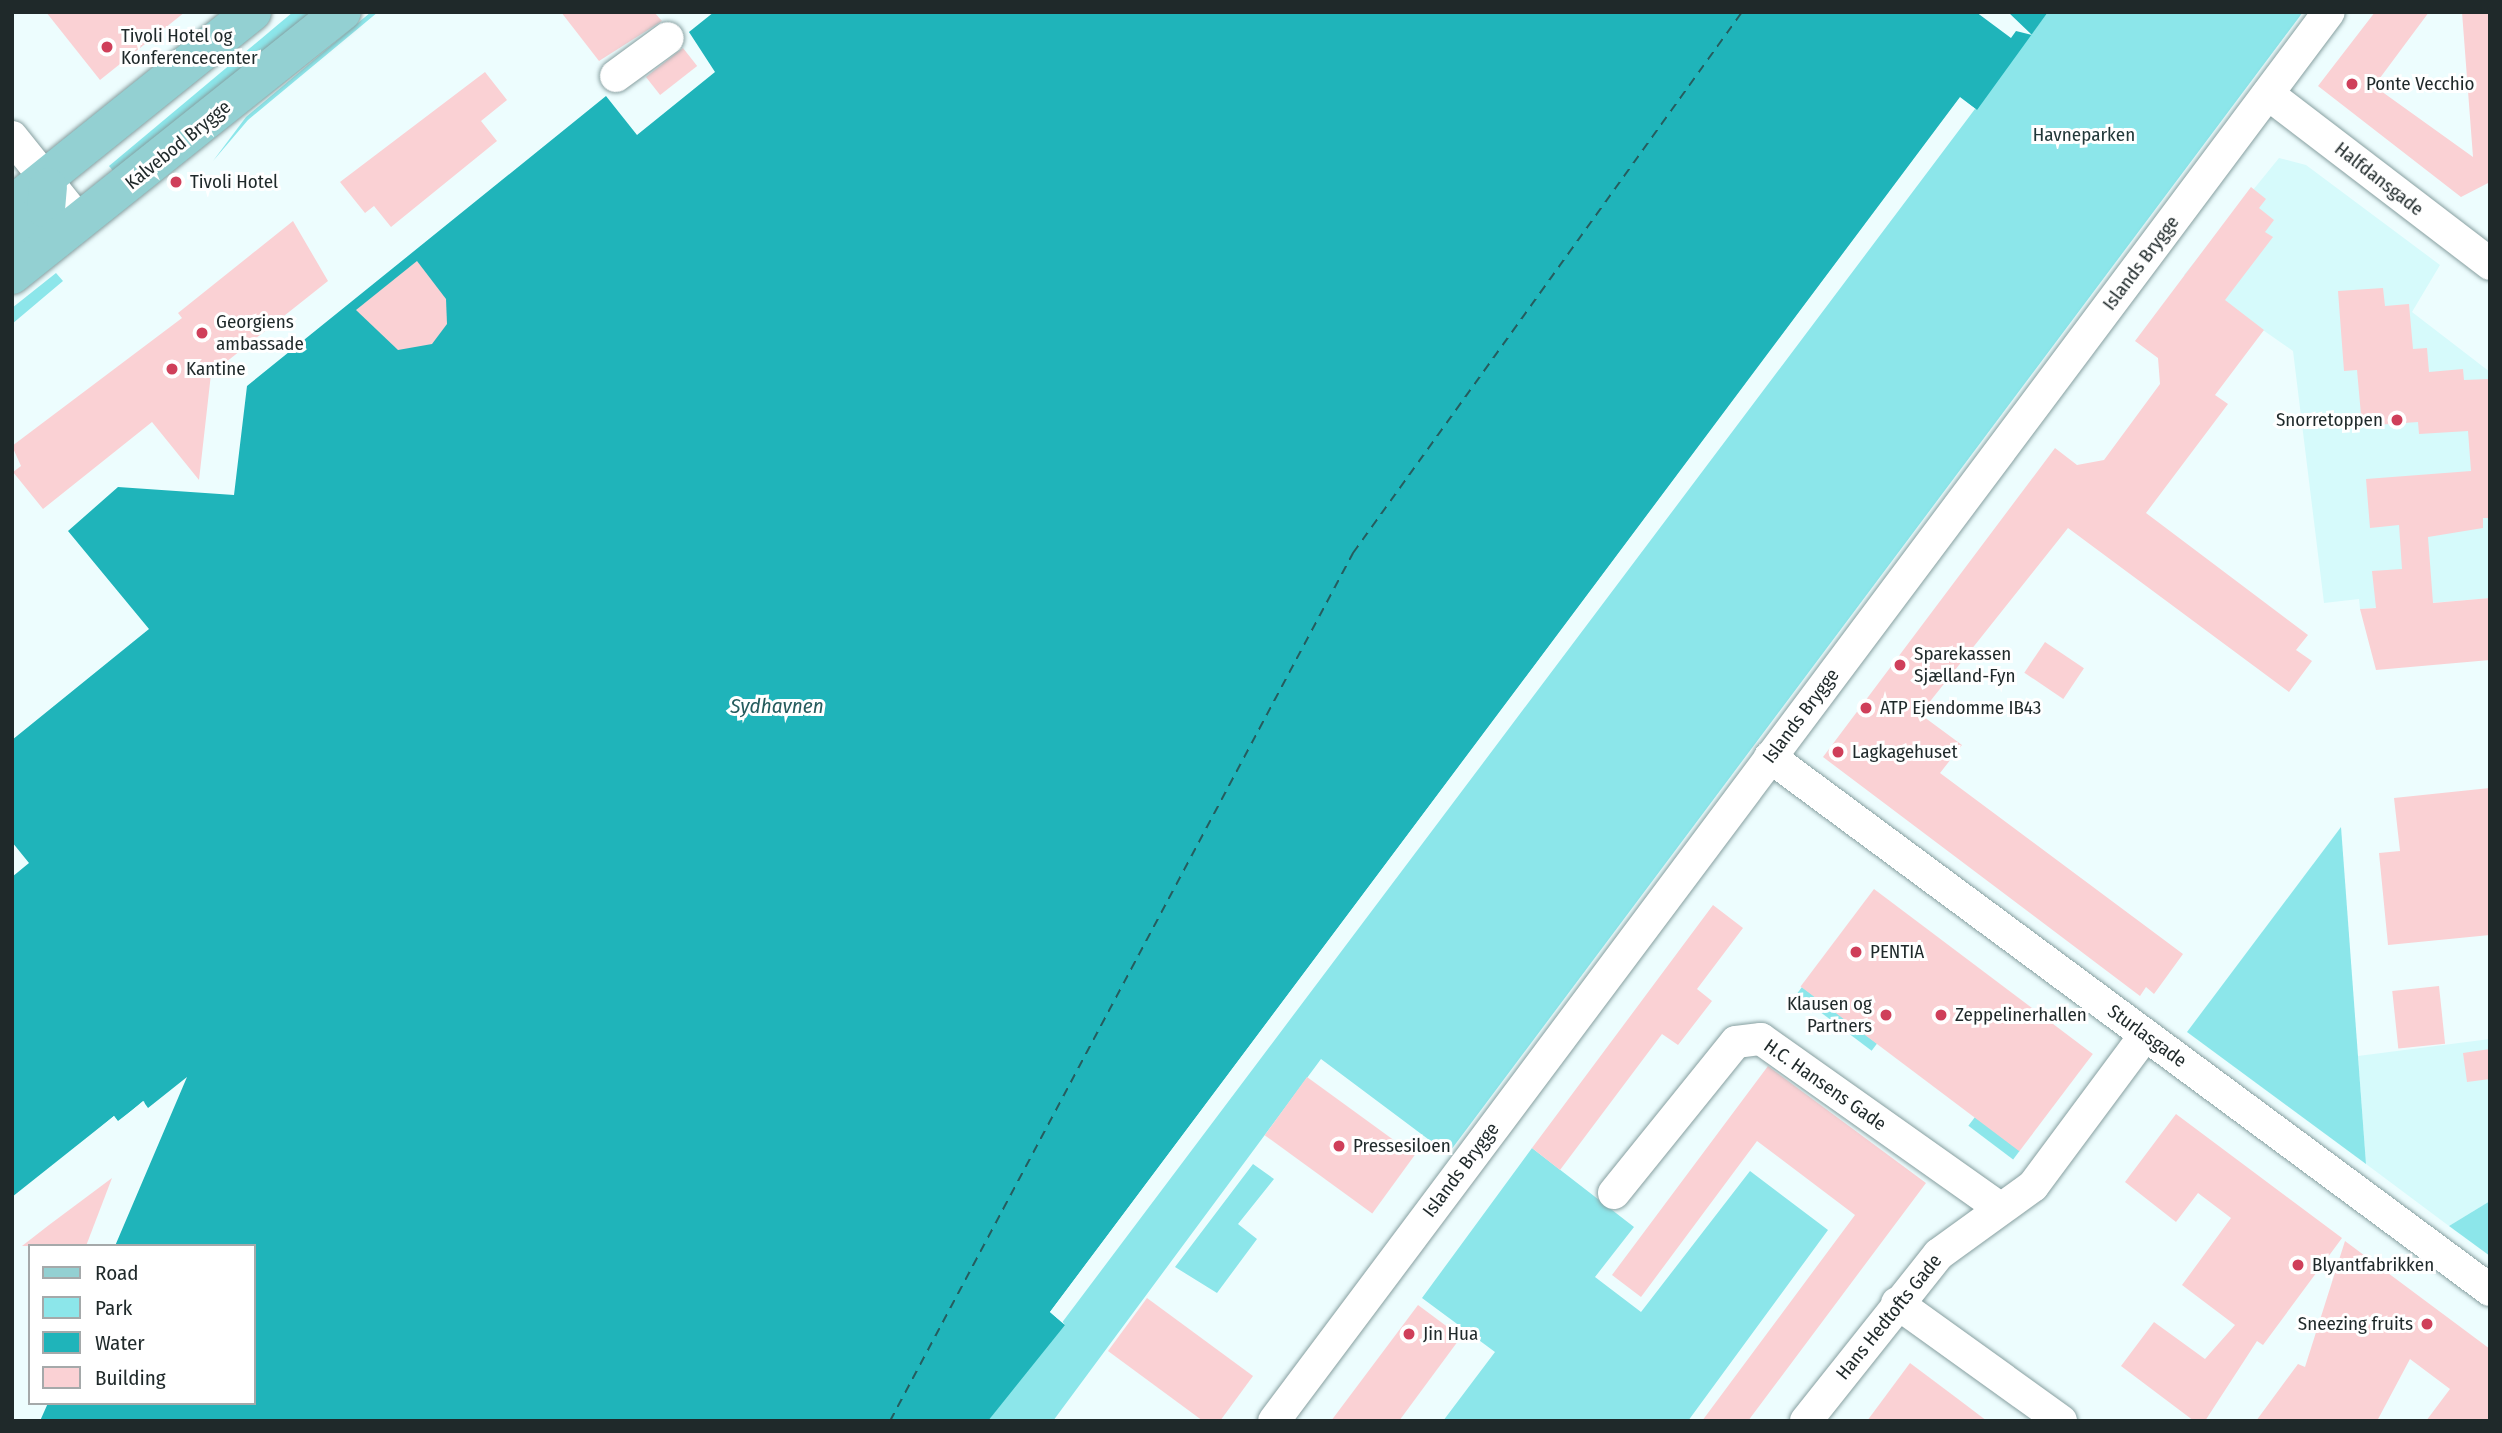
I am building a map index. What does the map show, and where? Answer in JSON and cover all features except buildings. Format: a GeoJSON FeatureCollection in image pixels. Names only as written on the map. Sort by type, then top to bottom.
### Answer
{"type":"FeatureCollection","features":[{"type":"Feature","properties":{"kind":"main road"},"geometry":{"type":"LineString","coordinates":[[23,206],[252,12]]}},
{"type":"Feature","properties":{"kind":"main road","name":"Kalvebod Brygge"},"geometry":{"type":"LineString","coordinates":[[12,275],[81,223],[342,12]]}},
{"type":"Feature","properties":{"kind":"street","name":"Islands Brygge"},"geometry":{"type":"LineString","coordinates":[[1274,1421],[2329,12]]}},
{"type":"Feature","properties":{"kind":"street"},"geometry":{"type":"LineString","coordinates":[[616,76],[668,38]]}},
{"type":"Feature","properties":{"kind":"street","name":"Halfdansgade"},"geometry":{"type":"LineString","coordinates":[[2268,94],[2490,264]]}},
{"type":"Feature","properties":{"kind":"street"},"geometry":{"type":"LineString","coordinates":[[12,137],[23,206],[81,223]]}},
{"type":"Feature","properties":{"kind":"street","name":"Sturlasgade"},"geometry":{"type":"LineString","coordinates":[[1770,757],[2490,1290]]}},
{"type":"Feature","properties":{"kind":"street","name":"Hans Hedtofts Gade"},"geometry":{"type":"LineString","coordinates":[[1806,1421],[1897,1303],[1939,1254],[2033,1186],[2145,1035]]}},
{"type":"Feature","properties":{"kind":"street","name":"H.C. Hansens Gade"},"geometry":{"type":"LineString","coordinates":[[1614,1193],[1736,1042],[1761,1038],[2000,1208]]}},
{"type":"Feature","properties":{"kind":"street"},"geometry":{"type":"LineString","coordinates":[[1897,1303],[2061,1421]]}},
{"type":"Feature","properties":{"kind":"shaded area","name":"Snorretoppen"},"geometry":{"type":"Polygon","coordinates":[[[2279,158],[2306,165],[2440,265],[2412,312],[2490,372],[2490,598],[2360,609],[2359,599],[2324,603],[2293,351],[2184,275],[2279,158]]]}},
{"type":"Feature","properties":{"kind":"shaded area"},"geometry":{"type":"Polygon","coordinates":[[[2490,1039],[2490,1201],[2449,1226],[2366,1164],[2358,1056],[2490,1039]]]}},
{"type":"Feature","properties":{"kind":"green space"},"geometry":{"type":"Polygon","coordinates":[[[293,12],[311,12],[114,172],[109,166],[293,12]]]}},
{"type":"Feature","properties":{"kind":"green space"},"geometry":{"type":"Polygon","coordinates":[[[371,12],[378,12],[248,120],[213,161],[246,117],[371,12]]]}},
{"type":"Feature","properties":{"kind":"green space","name":"Havneparken"},"geometry":{"type":"Polygon","coordinates":[[[2048,12],[2303,12],[1448,1154],[1321,1059],[1053,1421],[988,1421],[2048,12]]]}},
{"type":"Feature","properties":{"kind":"green space"},"geometry":{"type":"Polygon","coordinates":[[[56,273],[63,281],[12,324],[12,308],[56,273]]]}},
{"type":"Feature","properties":{"kind":"green space"},"geometry":{"type":"Polygon","coordinates":[[[2341,827],[2366,1164],[2187,1032],[2341,827]]]}},
{"type":"Feature","properties":{"kind":"green space"},"geometry":{"type":"Polygon","coordinates":[[[1802,987],[1877,1044],[1872,1051],[1797,994],[1802,987]]]}},
{"type":"Feature","properties":{"kind":"green space"},"geometry":{"type":"Polygon","coordinates":[[[1975,1117],[2020,1151],[2013,1159],[1968,1126],[1975,1117]]]}},
{"type":"Feature","properties":{"kind":"green space"},"geometry":{"type":"Polygon","coordinates":[[[1532,1148],[1634,1227],[1595,1277],[1641,1312],[1750,1171],[1828,1230],[1688,1421],[1443,1421],[1495,1352],[1422,1298],[1532,1148]]]}},
{"type":"Feature","properties":{"kind":"green space"},"geometry":{"type":"Polygon","coordinates":[[[1253,1164],[1274,1179],[1238,1224],[1257,1239],[1217,1293],[1175,1267],[1253,1164]]]}},
{"type":"Feature","properties":{"kind":"green space"},"geometry":{"type":"Polygon","coordinates":[[[2490,1201],[2490,1256],[2449,1226],[2490,1201]]]}},
{"type":"Feature","properties":{"kind":"water","name":"Sydhavnen"},"geometry":{"type":"Polygon","coordinates":[[[714,12],[2048,12],[1977,110],[1960,98],[1050,1312],[1065,1325],[988,1421],[40,1421],[47,1405],[256,1405],[256,1244],[116,1244],[187,1077],[148,1108],[143,1101],[118,1122],[114,1116],[12,1197],[12,877],[29,863],[12,842],[12,740],[149,629],[68,531],[118,487],[234,495],[247,386],[606,96],[637,135],[715,72],[689,32],[714,12]]]}},
{"type":"Feature","properties":{"kind":"pier"},"geometry":{"type":"Polygon","coordinates":[[[1976,12],[2008,12],[2032,35],[2016,31],[2011,38],[1976,12]]]}},
{"type":"Feature","properties":{"kind":"pier"},"geometry":{"type":"Polygon","coordinates":[[[1960,97],[1977,110],[1961,102],[1055,1311],[1065,1325],[1050,1312],[1960,97]]]}},
{"type":"Feature","properties":{"kind":"pier"},"geometry":{"type":"Polygon","coordinates":[[[144,1101],[146,1110],[119,1125],[113,1121],[12,1201],[114,1116],[118,1121],[144,1101]]]}},
{"type":"Feature","properties":{"kind":"ferry route"},"geometry":{"type":"LineString","coordinates":[[890,1421],[1353,553],[1742,12]]}},
{"type":"Feature","properties":{"kind":"place","name":"Tivoli Hotel og Konferencecenter"},"geometry":{"type":"Point","coordinates":[107,47]}},
{"type":"Feature","properties":{"kind":"place","name":"Ponte Vecchio"},"geometry":{"type":"Point","coordinates":[2352,84]}},
{"type":"Feature","properties":{"kind":"place","name":"Tivoli Hotel"},"geometry":{"type":"Point","coordinates":[176,182]}},
{"type":"Feature","properties":{"kind":"place","name":"Georgiens ambassade"},"geometry":{"type":"Point","coordinates":[202,333]}},
{"type":"Feature","properties":{"kind":"place","name":"Kantine"},"geometry":{"type":"Point","coordinates":[172,369]}},
{"type":"Feature","properties":{"kind":"place","name":"Snorretoppen"},"geometry":{"type":"Point","coordinates":[2397,420]}},
{"type":"Feature","properties":{"kind":"place","name":"Sparekassen Sjælland-Fyn"},"geometry":{"type":"Point","coordinates":[1900,665]}},
{"type":"Feature","properties":{"kind":"place","name":"ATP Ejendomme IB43"},"geometry":{"type":"Point","coordinates":[1866,708]}},
{"type":"Feature","properties":{"kind":"place","name":"Lagkagehuset"},"geometry":{"type":"Point","coordinates":[1838,752]}},
{"type":"Feature","properties":{"kind":"place","name":"PENTIA"},"geometry":{"type":"Point","coordinates":[1856,952]}},
{"type":"Feature","properties":{"kind":"place","name":"Klausen og Partners"},"geometry":{"type":"Point","coordinates":[1886,1015]}},
{"type":"Feature","properties":{"kind":"place","name":"Zeppelinerhallen"},"geometry":{"type":"Point","coordinates":[1941,1015]}},
{"type":"Feature","properties":{"kind":"place","name":"Pressesiloen"},"geometry":{"type":"Point","coordinates":[1339,1146]}},
{"type":"Feature","properties":{"kind":"place","name":"Blyantfabrikken"},"geometry":{"type":"Point","coordinates":[2298,1265]}},
{"type":"Feature","properties":{"kind":"place","name":"Sneezing fruits"},"geometry":{"type":"Point","coordinates":[2427,1324]}},
{"type":"Feature","properties":{"kind":"place","name":"Jin Hua"},"geometry":{"type":"Point","coordinates":[1409,1334]}}]}
